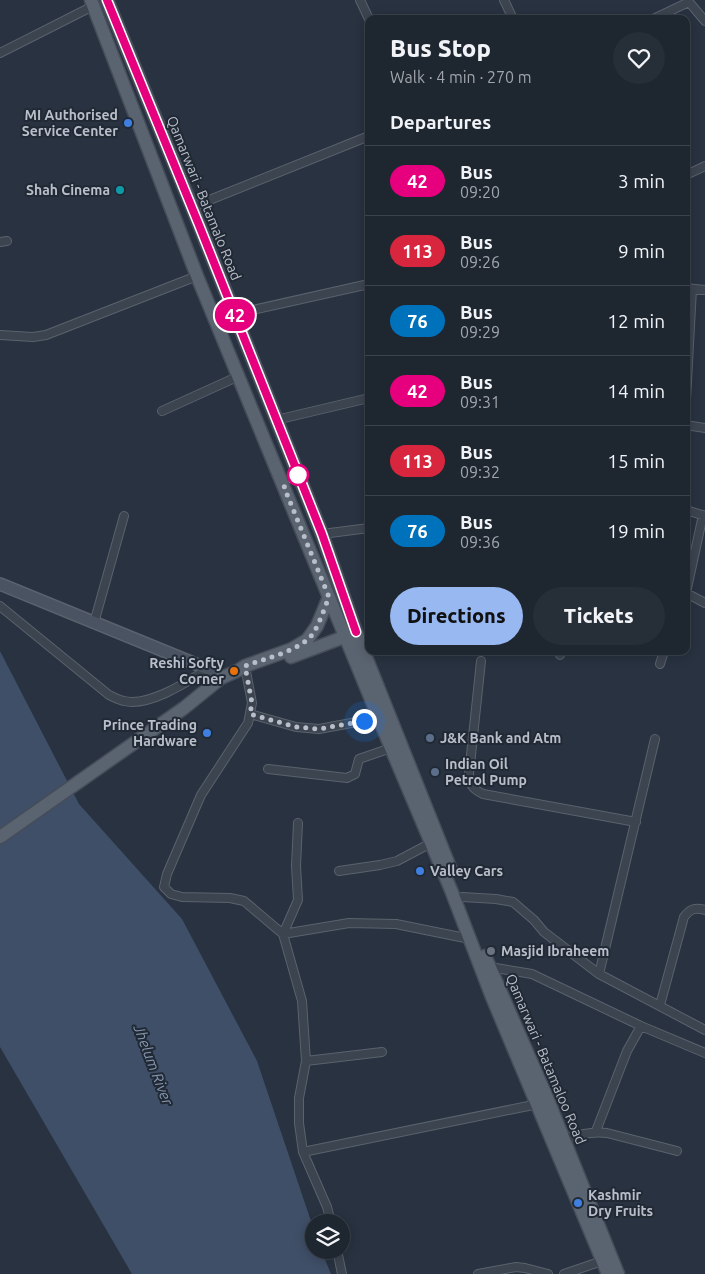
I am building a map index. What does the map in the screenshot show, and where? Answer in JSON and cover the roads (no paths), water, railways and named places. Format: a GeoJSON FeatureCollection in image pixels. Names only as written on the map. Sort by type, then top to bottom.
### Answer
{"type":"FeatureCollection","features":[{"type":"Feature","properties":{"kind":"main road","name":"Qamarwari - Batamalo Road"},"geometry":{"type":"LineString","coordinates":[[107,0],[192,207],[322,534],[351,635]]}},
{"type":"Feature","properties":{"kind":"main road"},"geometry":{"type":"LineString","coordinates":[[92,3],[197,276],[329,597],[351,635],[243,669]]}},
{"type":"Feature","properties":{"kind":"main road"},"geometry":{"type":"LineString","coordinates":[[0,837],[184,708],[221,678],[292,649],[307,640],[317,626],[329,597]]}},
{"type":"Feature","properties":{"kind":"main road","name":"Qamarwari - Batamaloo Road"},"geometry":{"type":"LineString","coordinates":[[351,635],[378,718],[608,1274]]}},
{"type":"Feature","properties":{"kind":"main road","name":"Qamarwari - Batamaloo Road"},"geometry":{"type":"LineString","coordinates":[[351,635],[564,1139],[618,1274]]}},
{"type":"Feature","properties":{"kind":"street"},"geometry":{"type":"LineString","coordinates":[[360,0],[367,15]]}},
{"type":"Feature","properties":{"kind":"street"},"geometry":{"type":"LineString","coordinates":[[504,0],[511,15]]}},
{"type":"Feature","properties":{"kind":"street"},"geometry":{"type":"LineString","coordinates":[[661,15],[688,1],[705,21]]}},
{"type":"Feature","properties":{"kind":"street"},"geometry":{"type":"LineString","coordinates":[[0,54],[92,3]]}},
{"type":"Feature","properties":{"kind":"street"},"geometry":{"type":"LineString","coordinates":[[192,207],[365,138]]}},
{"type":"Feature","properties":{"kind":"street"},"geometry":{"type":"LineString","coordinates":[[690,173],[705,166]]}},
{"type":"Feature","properties":{"kind":"street"},"geometry":{"type":"LineString","coordinates":[[0,335],[34,337],[46,335],[197,276]]}},
{"type":"Feature","properties":{"kind":"street"},"geometry":{"type":"LineString","coordinates":[[235,314],[365,285]]}},
{"type":"Feature","properties":{"kind":"street"},"geometry":{"type":"LineString","coordinates":[[690,289],[705,290]]}},
{"type":"Feature","properties":{"kind":"street"},"geometry":{"type":"LineString","coordinates":[[162,411],[238,376]]}},
{"type":"Feature","properties":{"kind":"street"},"geometry":{"type":"LineString","coordinates":[[276,420],[365,399]]}},
{"type":"Feature","properties":{"kind":"street"},"geometry":{"type":"LineString","coordinates":[[690,426],[705,428]]}},
{"type":"Feature","properties":{"kind":"street"},"geometry":{"type":"LineString","coordinates":[[690,511],[704,516],[690,577]]}},
{"type":"Feature","properties":{"kind":"street"},"geometry":{"type":"LineString","coordinates":[[94,623],[124,516]]}},
{"type":"Feature","properties":{"kind":"street"},"geometry":{"type":"LineString","coordinates":[[322,534],[365,529]]}},
{"type":"Feature","properties":{"kind":"street"},"geometry":{"type":"LineString","coordinates":[[0,584],[208,669],[221,678]]}},
{"type":"Feature","properties":{"kind":"street"},"geometry":{"type":"LineString","coordinates":[[690,596],[705,602]]}},
{"type":"Feature","properties":{"kind":"street"},"geometry":{"type":"LineString","coordinates":[[0,606],[109,695],[124,701],[137,702],[179,688],[208,669]]}},
{"type":"Feature","properties":{"kind":"street"},"geometry":{"type":"LineString","coordinates":[[660,664],[663,655]]}},
{"type":"Feature","properties":{"kind":"street"},"geometry":{"type":"LineString","coordinates":[[481,661],[469,774],[470,785],[483,794],[636,822]]}},
{"type":"Feature","properties":{"kind":"street"},"geometry":{"type":"LineString","coordinates":[[243,669],[252,703],[248,723],[202,795],[167,874],[164,887],[171,894],[182,897],[230,898],[244,901],[283,934],[302,1001],[306,1062],[299,1098],[299,1123],[303,1152],[329,1214]]}},
{"type":"Feature","properties":{"kind":"street"},"geometry":{"type":"LineString","coordinates":[[250,714],[296,727],[319,729],[378,718]]}},
{"type":"Feature","properties":{"kind":"street"},"geometry":{"type":"LineString","coordinates":[[599,974],[655,739]]}},
{"type":"Feature","properties":{"kind":"street"},"geometry":{"type":"LineString","coordinates":[[268,769],[347,778],[355,774],[359,759],[391,748]]}},
{"type":"Feature","properties":{"kind":"street"},"geometry":{"type":"LineString","coordinates":[[283,934],[298,900],[296,866],[298,823]]}},
{"type":"Feature","properties":{"kind":"street"},"geometry":{"type":"LineString","coordinates":[[339,870],[397,861],[431,843]]}},
{"type":"Feature","properties":{"kind":"street"},"geometry":{"type":"LineString","coordinates":[[462,897],[512,902],[534,920],[544,932],[599,974],[705,1030]]}},
{"type":"Feature","properties":{"kind":"street"},"geometry":{"type":"LineString","coordinates":[[660,1005],[684,917],[688,911],[695,908],[705,910]]}},
{"type":"Feature","properties":{"kind":"street"},"geometry":{"type":"LineString","coordinates":[[283,934],[349,922],[396,924],[470,939]]}},
{"type":"Feature","properties":{"kind":"street"},"geometry":{"type":"LineString","coordinates":[[490,967],[532,974],[641,1026],[705,1053]]}},
{"type":"Feature","properties":{"kind":"street"},"geometry":{"type":"LineString","coordinates":[[596,1131],[627,1050],[641,1026]]}},
{"type":"Feature","properties":{"kind":"street"},"geometry":{"type":"LineString","coordinates":[[306,1062],[382,1052]]}},
{"type":"Feature","properties":{"kind":"street"},"geometry":{"type":"LineString","coordinates":[[303,1152],[538,1104]]}},
{"type":"Feature","properties":{"kind":"street"},"geometry":{"type":"LineString","coordinates":[[564,1139],[582,1133],[607,1132],[677,1151]]}},
{"type":"Feature","properties":{"kind":"street"},"geometry":{"type":"LineString","coordinates":[[339,1259],[342,1274]]}},
{"type":"Feature","properties":{"kind":"street"},"geometry":{"type":"LineString","coordinates":[[564,1274],[602,1261]]}},
{"type":"Feature","properties":{"kind":"street"},"geometry":{"type":"LineString","coordinates":[[478,1274],[521,1267],[548,1274]]}},
{"type":"Feature","properties":{"kind":"water","name":"Jhelum River"},"geometry":{"type":"Polygon","coordinates":[[[0,651],[79,804],[182,919],[257,1061],[309,1214],[305,1214],[305,1259],[325,1259],[331,1274],[132,1274],[0,1047],[0,651]]]}},
{"type":"Feature","properties":{"kind":"place","name":"MI Authorised Service Center"},"geometry":{"type":"Point","coordinates":[128,123]}},
{"type":"Feature","properties":{"kind":"place","name":"Shah Cinema"},"geometry":{"type":"Point","coordinates":[120,190]}},
{"type":"Feature","properties":{"kind":"place","name":"Reshi Softy Corner"},"geometry":{"type":"Point","coordinates":[234,671]}},
{"type":"Feature","properties":{"kind":"place","name":"Prince Trading Hardware"},"geometry":{"type":"Point","coordinates":[207,733]}},
{"type":"Feature","properties":{"kind":"place","name":"J&K Bank and Atm"},"geometry":{"type":"Point","coordinates":[430,738]}},
{"type":"Feature","properties":{"kind":"place","name":"Indian Oil Petrol Pump"},"geometry":{"type":"Point","coordinates":[435,772]}},
{"type":"Feature","properties":{"kind":"place","name":"Valley Cars"},"geometry":{"type":"Point","coordinates":[420,871]}},
{"type":"Feature","properties":{"kind":"place","name":"Masjid Ibraheem"},"geometry":{"type":"Point","coordinates":[491,951]}},
{"type":"Feature","properties":{"kind":"place","name":"Kashmir Dry Fruits"},"geometry":{"type":"Point","coordinates":[578,1203]}}]}
